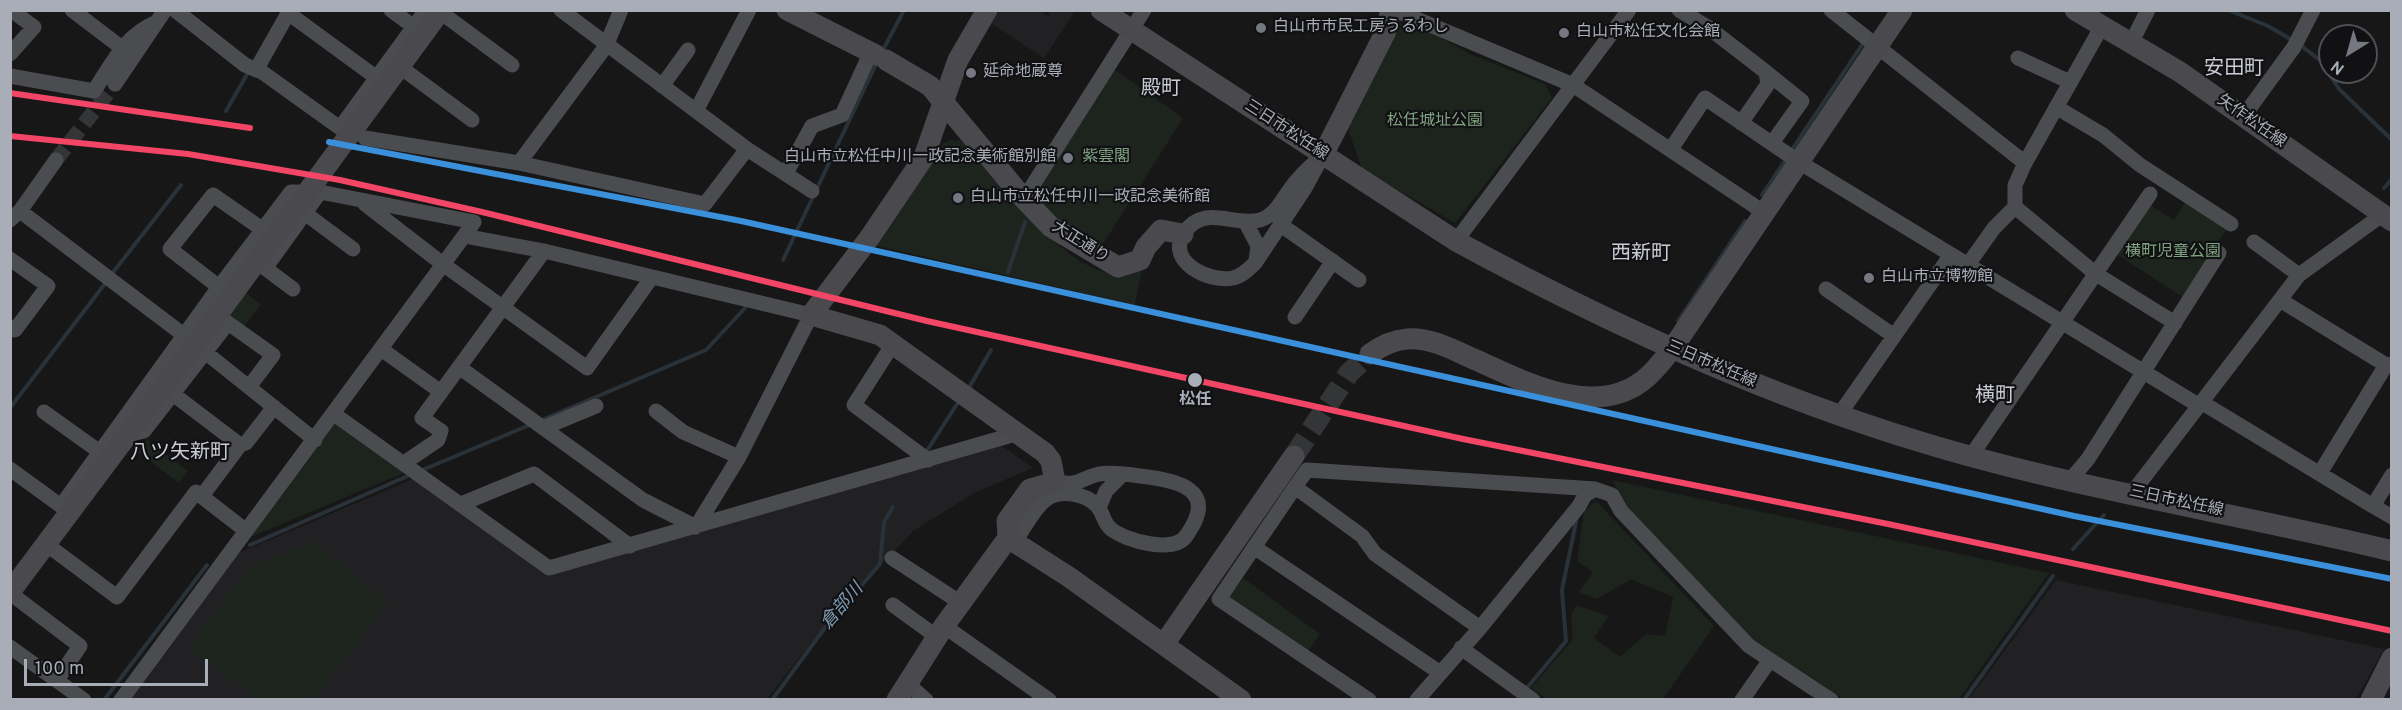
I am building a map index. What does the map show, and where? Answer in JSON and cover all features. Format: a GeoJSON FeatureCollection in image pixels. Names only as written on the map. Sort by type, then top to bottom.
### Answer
{"type":"FeatureCollection","features":[{"type":"Feature","properties":{"kind":"street"},"geometry":{"type":"LineString","coordinates":[[11,10],[34,27],[11,51]]}},
{"type":"Feature","properties":{"kind":"street"},"geometry":{"type":"LineString","coordinates":[[72,10],[122,48]]}},
{"type":"Feature","properties":{"kind":"street"},"geometry":{"type":"LineString","coordinates":[[176,10],[253,68],[340,128],[426,10]]}},
{"type":"Feature","properties":{"kind":"street"},"geometry":{"type":"LineString","coordinates":[[392,10],[414,27]]}},
{"type":"Feature","properties":{"kind":"street"},"geometry":{"type":"LineString","coordinates":[[561,10],[606,46],[747,149],[812,191]]}},
{"type":"Feature","properties":{"kind":"street"},"geometry":{"type":"LineString","coordinates":[[519,163],[606,46],[621,10]]}},
{"type":"Feature","properties":{"kind":"street"},"geometry":{"type":"LineString","coordinates":[[696,111],[749,10]]}},
{"type":"Feature","properties":{"kind":"street","name":"大正通り"},"geometry":{"type":"LineString","coordinates":[[787,10],[930,86],[1024,199],[1051,227],[1118,267],[1140,260],[1146,247],[1161,230],[1183,234]]}},
{"type":"Feature","properties":{"kind":"street"},"geometry":{"type":"LineString","coordinates":[[696,526],[739,457],[811,315],[870,237],[924,157],[958,60],[987,10]]}},
{"type":"Feature","properties":{"kind":"street","name":"三日市松任線"},"geometry":{"type":"LineString","coordinates":[[1101,10],[1456,242],[1518,275],[1672,349],[1759,386],[1839,415],[1971,456],[2391,551]]}},
{"type":"Feature","properties":{"kind":"street"},"geometry":{"type":"LineString","coordinates":[[1024,199],[1144,10]]}},
{"type":"Feature","properties":{"kind":"street"},"geometry":{"type":"LineString","coordinates":[[1323,155],[1295,182],[1272,214],[1246,223],[1210,216],[1195,223],[1183,234],[1181,247],[1183,258],[1190,268],[1198,273],[1234,278],[1255,262],[1305,188],[1323,155],[1385,33],[1393,10],[1573,84],[1765,213]]}},
{"type":"Feature","properties":{"kind":"street"},"geometry":{"type":"LineString","coordinates":[[1456,242],[1629,10]]}},
{"type":"Feature","properties":{"kind":"street"},"geometry":{"type":"LineString","coordinates":[[1679,10],[1709,28],[1802,101],[1772,143]]}},
{"type":"Feature","properties":{"kind":"street"},"geometry":{"type":"LineString","coordinates":[[1831,10],[2025,163]]}},
{"type":"Feature","properties":{"kind":"street"},"geometry":{"type":"LineString","coordinates":[[1370,354],[1396,341],[1423,340],[1452,348],[1515,377],[1560,393],[1586,398],[1625,390],[1640,383],[1672,349],[1902,10]]}},
{"type":"Feature","properties":{"kind":"street"},"geometry":{"type":"LineString","coordinates":[[2131,43],[2148,10]]}},
{"type":"Feature","properties":{"kind":"street"},"geometry":{"type":"LineString","coordinates":[[2243,117],[2296,42],[2313,10]]}},
{"type":"Feature","properties":{"kind":"street","name":"矢作松任線"},"geometry":{"type":"LineString","coordinates":[[2079,11],[2180,72],[2388,215]]}},
{"type":"Feature","properties":{"kind":"street"},"geometry":{"type":"LineString","coordinates":[[253,68],[289,12],[377,78]]}},
{"type":"Feature","properties":{"kind":"street"},"geometry":{"type":"LineString","coordinates":[[342,125],[358,137],[447,13]]}},
{"type":"Feature","properties":{"kind":"street"},"geometry":{"type":"LineString","coordinates":[[447,13],[512,65]]}},
{"type":"Feature","properties":{"kind":"street"},"geometry":{"type":"LineString","coordinates":[[57,680],[80,646],[10,593],[447,13]]}},
{"type":"Feature","properties":{"kind":"street"},"geometry":{"type":"LineString","coordinates":[[10,76],[94,91],[122,48],[140,29],[161,16]]}},
{"type":"Feature","properties":{"kind":"street"},"geometry":{"type":"LineString","coordinates":[[115,84],[161,16]]}},
{"type":"Feature","properties":{"kind":"street"},"geometry":{"type":"LineString","coordinates":[[1967,266],[1994,228],[2015,207],[2015,184],[2025,163],[2102,26]]}},
{"type":"Feature","properties":{"kind":"street"},"geometry":{"type":"LineString","coordinates":[[398,49],[411,66],[472,120]]}},
{"type":"Feature","properties":{"kind":"street"},"geometry":{"type":"LineString","coordinates":[[662,86],[687,50]]}},
{"type":"Feature","properties":{"kind":"street"},"geometry":{"type":"LineString","coordinates":[[786,174],[812,126],[842,115],[877,56]]}},
{"type":"Feature","properties":{"kind":"street"},"geometry":{"type":"LineString","coordinates":[[2018,58],[2070,82]]}},
{"type":"Feature","properties":{"kind":"street"},"geometry":{"type":"LineString","coordinates":[[1741,123],[1768,84],[1766,72]]}},
{"type":"Feature","properties":{"kind":"street"},"geometry":{"type":"LineString","coordinates":[[1671,149],[1705,98],[1799,162],[1967,266],[2143,373],[2320,473],[2391,517]]}},
{"type":"Feature","properties":{"kind":"street"},"geometry":{"type":"LineString","coordinates":[[2056,107],[2103,135],[2140,165],[2231,224]]}},
{"type":"Feature","properties":{"kind":"street"},"geometry":{"type":"LineString","coordinates":[[365,138],[519,163],[705,204],[747,149]]}},
{"type":"Feature","properties":{"kind":"street"},"geometry":{"type":"LineString","coordinates":[[56,160],[14,216],[101,274],[185,336]]}},
{"type":"Feature","properties":{"kind":"street"},"geometry":{"type":"LineString","coordinates":[[10,469],[61,506],[244,252],[291,192],[320,192],[474,222],[315,440],[245,530],[121,699]]}},
{"type":"Feature","properties":{"kind":"street"},"geometry":{"type":"LineString","coordinates":[[266,267],[320,192]]}},
{"type":"Feature","properties":{"kind":"street"},"geometry":{"type":"LineString","coordinates":[[1971,456],[2150,194]]}},
{"type":"Feature","properties":{"kind":"street"},"geometry":{"type":"LineString","coordinates":[[219,287],[170,249],[213,195],[262,229]]}},
{"type":"Feature","properties":{"kind":"street"},"geometry":{"type":"LineString","coordinates":[[285,199],[353,249]]}},
{"type":"Feature","properties":{"kind":"street"},"geometry":{"type":"LineString","coordinates":[[363,202],[444,265],[587,368],[652,277]]}},
{"type":"Feature","properties":{"kind":"street"},"geometry":{"type":"LineString","coordinates":[[2015,207],[2096,274],[2175,323]]}},
{"type":"Feature","properties":{"kind":"street"},"geometry":{"type":"LineString","coordinates":[[2132,493],[2299,275],[2388,215]]}},
{"type":"Feature","properties":{"kind":"street"},"geometry":{"type":"LineString","coordinates":[[1246,223],[1258,246],[1255,262]]}},
{"type":"Feature","properties":{"kind":"street"},"geometry":{"type":"LineString","coordinates":[[1281,225],[1359,280]]}},
{"type":"Feature","properties":{"kind":"street"},"geometry":{"type":"LineString","coordinates":[[464,236],[652,277],[811,315],[880,335],[1045,453],[1051,461],[1055,489]]}},
{"type":"Feature","properties":{"kind":"street"},"geometry":{"type":"LineString","coordinates":[[2254,243],[2299,275]]}},
{"type":"Feature","properties":{"kind":"street"},"geometry":{"type":"LineString","coordinates":[[244,252],[293,289]]}},
{"type":"Feature","properties":{"kind":"street"},"geometry":{"type":"LineString","coordinates":[[412,470],[438,440],[441,431],[422,417],[544,252]]}},
{"type":"Feature","properties":{"kind":"street"},"geometry":{"type":"LineString","coordinates":[[2071,479],[2088,459],[2219,253]]}},
{"type":"Feature","properties":{"kind":"street"},"geometry":{"type":"LineString","coordinates":[[1839,415],[1950,255]]}},
{"type":"Feature","properties":{"kind":"street"},"geometry":{"type":"LineString","coordinates":[[10,259],[48,286],[15,330],[10,327]]}},
{"type":"Feature","properties":{"kind":"street"},"geometry":{"type":"LineString","coordinates":[[1295,317],[1333,261]]}},
{"type":"Feature","properties":{"kind":"street"},"geometry":{"type":"LineString","coordinates":[[1826,289],[1894,336]]}},
{"type":"Feature","properties":{"kind":"street"},"geometry":{"type":"LineString","coordinates":[[2280,300],[2389,365],[2320,473]]}},
{"type":"Feature","properties":{"kind":"street"},"geometry":{"type":"LineString","coordinates":[[127,435],[144,431],[228,323],[273,355],[249,387]]}},
{"type":"Feature","properties":{"kind":"street"},"geometry":{"type":"LineString","coordinates":[[892,344],[854,405],[928,460]]}},
{"type":"Feature","properties":{"kind":"street"},"geometry":{"type":"LineString","coordinates":[[381,349],[441,392]]}},
{"type":"Feature","properties":{"kind":"street"},"geometry":{"type":"LineString","coordinates":[[205,352],[315,440]]}},
{"type":"Feature","properties":{"kind":"street"},"geometry":{"type":"LineString","coordinates":[[459,367],[643,500],[696,526]]}},
{"type":"Feature","properties":{"kind":"street"},"geometry":{"type":"LineString","coordinates":[[173,394],[240,445]]}},
{"type":"Feature","properties":{"kind":"street"},"geometry":{"type":"LineString","coordinates":[[543,428],[596,406]]}},
{"type":"Feature","properties":{"kind":"street"},"geometry":{"type":"LineString","coordinates":[[202,496],[240,445],[246,443],[274,407]]}},
{"type":"Feature","properties":{"kind":"street"},"geometry":{"type":"LineString","coordinates":[[656,411],[683,432],[739,457]]}},
{"type":"Feature","properties":{"kind":"street"},"geometry":{"type":"LineString","coordinates":[[44,412],[100,452]]}},
{"type":"Feature","properties":{"kind":"street"},"geometry":{"type":"LineString","coordinates":[[334,414],[549,568],[1019,433]]}},
{"type":"Feature","properties":{"kind":"street"},"geometry":{"type":"LineString","coordinates":[[1164,644],[1294,456]]}},
{"type":"Feature","properties":{"kind":"street"},"geometry":{"type":"LineString","coordinates":[[1369,699],[1219,599],[1307,470],[1595,489],[1612,495],[1621,511],[1749,646],[1770,660],[1811,695],[1831,699]]}},
{"type":"Feature","properties":{"kind":"street"},"geometry":{"type":"LineString","coordinates":[[461,504],[534,474],[630,546]]}},
{"type":"Feature","properties":{"kind":"street"},"geometry":{"type":"LineString","coordinates":[[1055,489],[1083,495],[1099,508],[1104,523],[1112,530],[1130,538],[1169,546],[1184,540],[1194,526],[1198,503],[1191,489],[1174,479],[1123,474],[1098,474],[1074,485],[1055,489],[1030,489],[1007,521],[1011,541],[1069,577],[1241,699]]}},
{"type":"Feature","properties":{"kind":"street"},"geometry":{"type":"LineString","coordinates":[[1099,508],[1106,491],[1123,474]]}},
{"type":"Feature","properties":{"kind":"street"},"geometry":{"type":"LineString","coordinates":[[2373,506],[2391,477]]}},
{"type":"Feature","properties":{"kind":"street"},"geometry":{"type":"LineString","coordinates":[[1295,487],[1362,536],[1375,554],[1480,628]]}},
{"type":"Feature","properties":{"kind":"street"},"geometry":{"type":"LineString","coordinates":[[1417,699],[1480,628],[1579,507],[1585,495],[1595,489]]}},
{"type":"Feature","properties":{"kind":"street"},"geometry":{"type":"LineString","coordinates":[[46,544],[117,597],[196,492],[245,530]]}},
{"type":"Feature","properties":{"kind":"street"},"geometry":{"type":"LineString","coordinates":[[926,699],[903,692],[961,603],[1011,541]]}},
{"type":"Feature","properties":{"kind":"street"},"geometry":{"type":"LineString","coordinates":[[1254,547],[1439,672]]}},
{"type":"Feature","properties":{"kind":"street"},"geometry":{"type":"LineString","coordinates":[[892,558],[961,603]]}},
{"type":"Feature","properties":{"kind":"street"},"geometry":{"type":"LineString","coordinates":[[893,605],[1049,699]]}},
{"type":"Feature","properties":{"kind":"street"},"geometry":{"type":"LineString","coordinates":[[10,646],[84,699]]}},
{"type":"Feature","properties":{"kind":"street"},"geometry":{"type":"LineString","coordinates":[[1461,648],[1511,694],[1533,699]]}},
{"type":"Feature","properties":{"kind":"street"},"geometry":{"type":"LineString","coordinates":[[2371,699],[2391,658]]}},
{"type":"Feature","properties":{"kind":"street"},"geometry":{"type":"LineString","coordinates":[[1742,699],[1770,660]]}},
{"type":"Feature","properties":{"kind":"shaded area"},"geometry":{"type":"Polygon","coordinates":[[[999,11],[1040,11],[1048,16],[1051,11],[1075,11],[1044,58],[991,23],[999,11]]]}},
{"type":"Feature","properties":{"kind":"shaded area"},"geometry":{"type":"Polygon","coordinates":[[[1001,445],[1033,468],[976,492],[913,531],[821,630],[767,699],[128,700],[234,555],[415,478],[548,575],[1001,445]]]}},
{"type":"Feature","properties":{"kind":"shaded area"},"geometry":{"type":"Polygon","coordinates":[[[2056,580],[2384,649],[2356,699],[1969,699],[2056,580]]]}},
{"type":"Feature","properties":{"kind":"green space","name":"松任城址公園"},"geometry":{"type":"Polygon","coordinates":[[[1398,23],[1421,26],[1470,54],[1545,84],[1552,98],[1455,223],[1362,169],[1348,129],[1398,23]]]}},
{"type":"Feature","properties":{"kind":"green space","name":"紫雲閣"},"geometry":{"type":"Polygon","coordinates":[[[1112,68],[1183,118],[1099,250],[1030,198],[1112,68]]]}},
{"type":"Feature","properties":{"kind":"green space"},"geometry":{"type":"Polygon","coordinates":[[[949,140],[964,141],[1011,197],[1072,255],[1092,267],[1110,273],[1142,269],[1135,305],[873,245],[943,144],[949,140]]]}},
{"type":"Feature","properties":{"kind":"green space","name":"横町児童公園"},"geometry":{"type":"Polygon","coordinates":[[[2187,199],[2229,225],[2184,298],[2115,253],[2148,204],[2174,220],[2187,199]]]}},
{"type":"Feature","properties":{"kind":"green space"},"geometry":{"type":"Polygon","coordinates":[[[243,291],[261,304],[244,327],[226,313],[243,291]]]}},
{"type":"Feature","properties":{"kind":"green space"},"geometry":{"type":"Polygon","coordinates":[[[334,421],[406,472],[246,539],[334,421]]]}},
{"type":"Feature","properties":{"kind":"green space"},"geometry":{"type":"Polygon","coordinates":[[[146,439],[188,471],[179,483],[137,451],[146,439]]]}},
{"type":"Feature","properties":{"kind":"green space"},"geometry":{"type":"Polygon","coordinates":[[[1612,480],[2049,573],[1959,699],[1843,699],[1746,635],[1626,507],[1612,480]]]}},
{"type":"Feature","properties":{"kind":"green space"},"geometry":{"type":"Polygon","coordinates":[[[1596,501],[1714,626],[1663,699],[1547,699],[1531,688],[1573,639],[1571,616],[1576,605],[1609,616],[1594,638],[1620,657],[1646,634],[1665,636],[1673,597],[1631,579],[1597,599],[1579,592],[1593,572],[1577,561],[1584,511],[1596,501]]]}},
{"type":"Feature","properties":{"kind":"green space"},"geometry":{"type":"Polygon","coordinates":[[[313,541],[388,602],[315,699],[256,699],[189,648],[248,568],[313,541]]]}},
{"type":"Feature","properties":{"kind":"green space"},"geometry":{"type":"Polygon","coordinates":[[[1243,578],[1320,634],[1307,653],[1227,599],[1243,578]]]}},
{"type":"Feature","properties":{"kind":"waterway"},"geometry":{"type":"LineString","coordinates":[[882,52],[904,10]]}},
{"type":"Feature","properties":{"kind":"waterway"},"geometry":{"type":"LineString","coordinates":[[2228,10],[2268,26],[2292,40]]}},
{"type":"Feature","properties":{"kind":"waterway"},"geometry":{"type":"LineString","coordinates":[[1793,148],[1864,42]]}},
{"type":"Feature","properties":{"kind":"waterway"},"geometry":{"type":"LineString","coordinates":[[2299,44],[2321,61],[2339,89],[2392,140]]}},
{"type":"Feature","properties":{"kind":"waterway"},"geometry":{"type":"LineString","coordinates":[[783,260],[877,62]]}},
{"type":"Feature","properties":{"kind":"waterway"},"geometry":{"type":"LineString","coordinates":[[226,111],[249,71]]}},
{"type":"Feature","properties":{"kind":"waterway"},"geometry":{"type":"LineString","coordinates":[[1762,195],[1786,159]]}},
{"type":"Feature","properties":{"kind":"waterway"},"geometry":{"type":"LineString","coordinates":[[2384,188],[2392,179]]}},
{"type":"Feature","properties":{"kind":"waterway"},"geometry":{"type":"LineString","coordinates":[[111,275],[181,185]]}},
{"type":"Feature","properties":{"kind":"waterway"},"geometry":{"type":"LineString","coordinates":[[1678,321],[1745,221]]}},
{"type":"Feature","properties":{"kind":"waterway","name":"倉部川"},"geometry":{"type":"LineString","coordinates":[[1008,272],[1025,222]]}},
{"type":"Feature","properties":{"kind":"waterway"},"geometry":{"type":"LineString","coordinates":[[10,408],[107,281]]}},
{"type":"Feature","properties":{"kind":"waterway"},"geometry":{"type":"LineString","coordinates":[[542,420],[706,350],[745,308]]}},
{"type":"Feature","properties":{"kind":"waterway","name":"倉部川"},"geometry":{"type":"LineString","coordinates":[[970,386],[991,350]]}},
{"type":"Feature","properties":{"kind":"waterway"},"geometry":{"type":"LineString","coordinates":[[928,449],[957,404]]}},
{"type":"Feature","properties":{"kind":"waterway"},"geometry":{"type":"LineString","coordinates":[[420,471],[532,424]]}},
{"type":"Feature","properties":{"kind":"waterway"},"geometry":{"type":"LineString","coordinates":[[250,545],[410,475]]}},
{"type":"Feature","properties":{"kind":"waterway","name":"倉部川"},"geometry":{"type":"LineString","coordinates":[[772,700],[824,629],[880,564],[884,522],[893,507]]}},
{"type":"Feature","properties":{"kind":"waterway"},"geometry":{"type":"LineString","coordinates":[[2073,549],[2104,515]]}},
{"type":"Feature","properties":{"kind":"waterway"},"geometry":{"type":"LineString","coordinates":[[1526,689],[1566,641],[1562,590],[1577,517]]}},
{"type":"Feature","properties":{"kind":"waterway"},"geometry":{"type":"LineString","coordinates":[[104,700],[207,565]]}},
{"type":"Feature","properties":{"kind":"waterway"},"geometry":{"type":"LineString","coordinates":[[1964,700],[2053,576]]}},
{"type":"Feature","properties":{"kind":"tunnel"},"geometry":{"type":"LineString","coordinates":[[56,160],[115,84]]}},
{"type":"Feature","properties":{"kind":"tunnel"},"geometry":{"type":"LineString","coordinates":[[1294,456],[1349,373],[1370,354]]}},
{"type":"Feature","properties":{"kind":"transit line"},"geometry":{"type":"LineString","coordinates":[[10,93],[250,128]]}},
{"type":"Feature","properties":{"kind":"transit line"},"geometry":{"type":"LineString","coordinates":[[10,136],[188,154],[340,180],[482,212],[927,321],[1463,439],[1888,524],[2392,631]]}},
{"type":"Feature","properties":{"kind":"transit line"},"geometry":{"type":"LineString","coordinates":[[329,142],[741,221],[2074,516],[2392,579]]}},
{"type":"Feature","properties":{"kind":"place","name":"白山市市民工房うるわし"},"geometry":{"type":"Point","coordinates":[1261,28]}},
{"type":"Feature","properties":{"kind":"place","name":"白山市松任文化会館"},"geometry":{"type":"Point","coordinates":[1564,33]}},
{"type":"Feature","properties":{"kind":"place","name":"延命地蔵尊"},"geometry":{"type":"Point","coordinates":[971,73]}},
{"type":"Feature","properties":{"kind":"place","name":"白山市立松任中川一政記念美術館別館"},"geometry":{"type":"Point","coordinates":[1068,158]}},
{"type":"Feature","properties":{"kind":"place","name":"白山市立松任中川一政記念美術館"},"geometry":{"type":"Point","coordinates":[958,198]}},
{"type":"Feature","properties":{"kind":"place","name":"白山市立博物館"},"geometry":{"type":"Point","coordinates":[1869,278]}},
{"type":"Feature","properties":{"kind":"place","name":"松任"},"geometry":{"type":"Point","coordinates":[1195,380]}},
{"type":"Feature","properties":{"kind":"district","name":"安田町"},"geometry":{"type":"Point","coordinates":[2234,70]}},
{"type":"Feature","properties":{"kind":"district","name":"殿町"},"geometry":{"type":"Point","coordinates":[1161,90]}},
{"type":"Feature","properties":{"kind":"district","name":"西新町"},"geometry":{"type":"Point","coordinates":[1641,255]}},
{"type":"Feature","properties":{"kind":"district","name":"横町"},"geometry":{"type":"Point","coordinates":[1995,397]}},
{"type":"Feature","properties":{"kind":"district","name":"八ツ矢新町"},"geometry":{"type":"Point","coordinates":[180,454]}}]}
